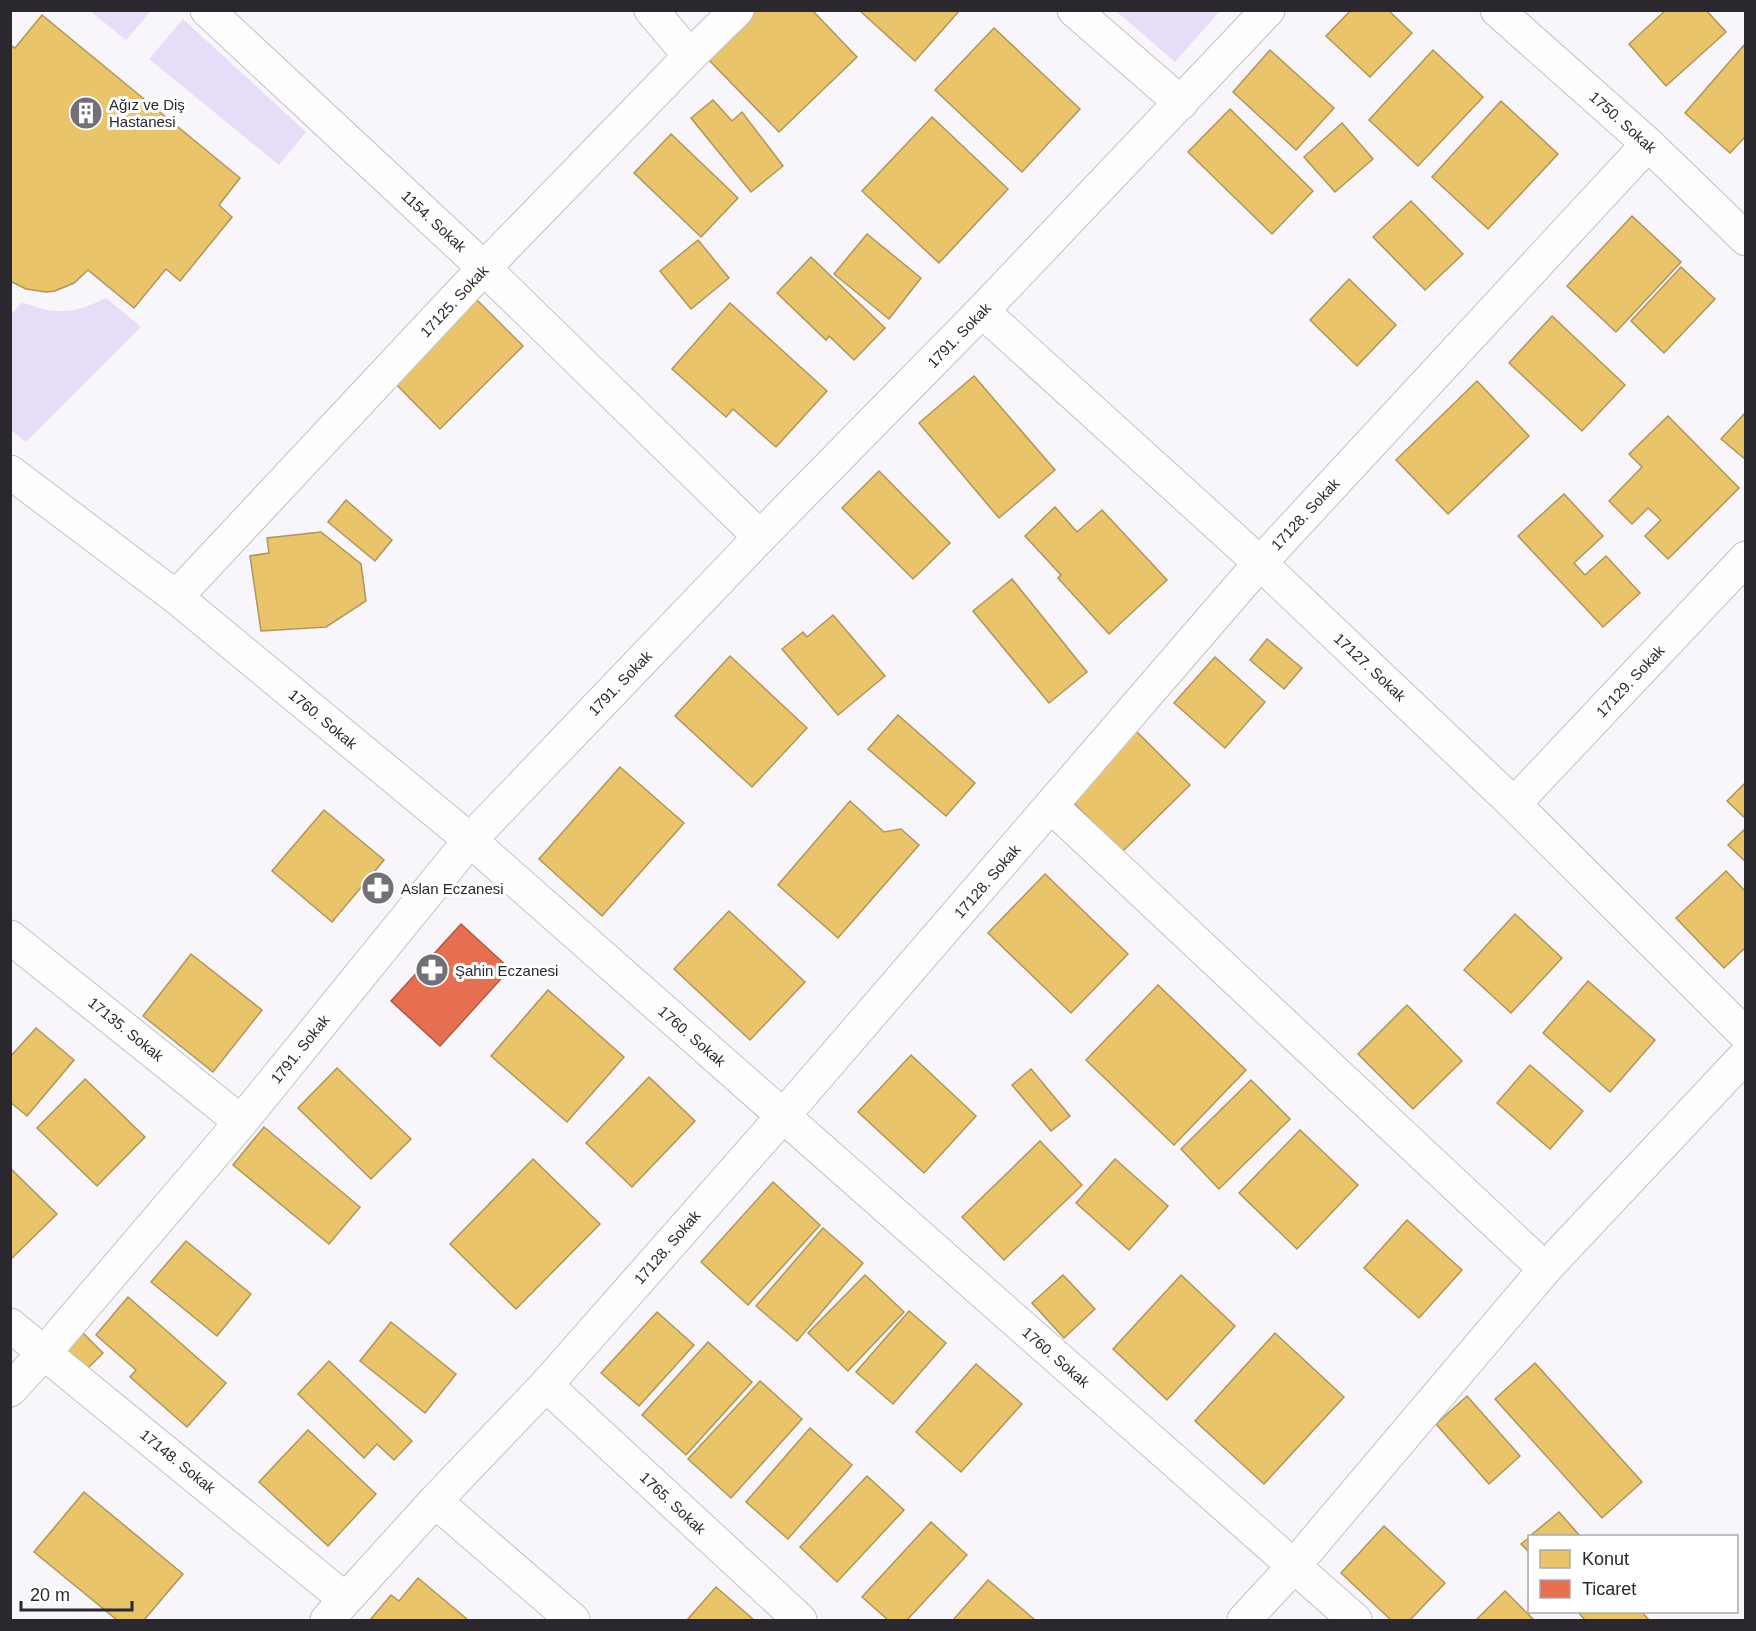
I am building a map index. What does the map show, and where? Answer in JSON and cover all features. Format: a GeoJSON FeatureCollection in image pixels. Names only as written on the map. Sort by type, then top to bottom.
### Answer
{"type":"FeatureCollection","features":[{"type":"Feature","properties":{"kind":"street","name":"1154. Sokak"},"geometry":{"type":"LineString","coordinates":[[207,10],[484,268],[760,537]]}},
{"type":"Feature","properties":{"kind":"street"},"geometry":{"type":"LineString","coordinates":[[651,10],[690,56]]}},
{"type":"Feature","properties":{"kind":"street","name":"17125. Sokak"},"geometry":{"type":"LineString","coordinates":[[176,597],[484,268],[737,10]]}},
{"type":"Feature","properties":{"kind":"street"},"geometry":{"type":"LineString","coordinates":[[1074,10],[1181,103]]}},
{"type":"Feature","properties":{"kind":"street","name":"1791. Sokak"},"geometry":{"type":"LineString","coordinates":[[10,1390],[241,1122],[470,840],[760,537],[982,311],[1268,10]]}},
{"type":"Feature","properties":{"kind":"street","name":"1750. Sokak"},"geometry":{"type":"LineString","coordinates":[[1497,10],[1648,144],[1746,239]]}},
{"type":"Feature","properties":{"kind":"street","name":"17128. Sokak"},"geometry":{"type":"LineString","coordinates":[[336,1610],[435,1501],[546,1385],[783,1116],[1260,563],[1648,144]]}},
{"type":"Feature","properties":{"kind":"street","name":"17127. Sokak"},"geometry":{"type":"LineString","coordinates":[[982,311],[1260,563],[1514,804],[1746,1035]]}},
{"type":"Feature","properties":{"kind":"street","name":"1760. Sokak"},"geometry":{"type":"LineString","coordinates":[[10,472],[176,597],[470,840],[1355,1620]]}},
{"type":"Feature","properties":{"kind":"street","name":"17129. Sokak"},"geometry":{"type":"LineString","coordinates":[[1514,804],[1746,558]]}},
{"type":"Feature","properties":{"kind":"street"},"geometry":{"type":"LineString","coordinates":[[1051,806],[1545,1269]]}},
{"type":"Feature","properties":{"kind":"street","name":"17135. Sokak"},"geometry":{"type":"LineString","coordinates":[[10,937],[241,1122]]}},
{"type":"Feature","properties":{"kind":"street"},"geometry":{"type":"LineString","coordinates":[[1244,1620],[1293,1567],[1545,1269],[1746,1055]]}},
{"type":"Feature","properties":{"kind":"street","name":"17148. Sokak"},"geometry":{"type":"LineString","coordinates":[[10,1325],[45,1352],[336,1610]]}},
{"type":"Feature","properties":{"kind":"street","name":"1765. Sokak"},"geometry":{"type":"LineString","coordinates":[[546,1385],[800,1620]]}},
{"type":"Feature","properties":{"kind":"street"},"geometry":{"type":"LineString","coordinates":[[435,1501],[573,1620]]}},
{"type":"Feature","properties":{"kind":"shaded area"},"geometry":{"type":"Polygon","coordinates":[[[90,11],[151,11],[126,40],[90,11]]]}},
{"type":"Feature","properties":{"kind":"shaded area"},"geometry":{"type":"Polygon","coordinates":[[[1116,11],[1220,11],[1175,62],[1116,11]]]}},
{"type":"Feature","properties":{"kind":"shaded area"},"geometry":{"type":"Polygon","coordinates":[[[183,19],[306,132],[279,165],[149,59],[183,19]]]}},
{"type":"Feature","properties":{"kind":"shaded area"},"geometry":{"type":"Polygon","coordinates":[[[106,298],[141,327],[26,442],[11,430],[11,315],[22,302],[46,310],[63,311],[80,309],[106,298]]]}},
{"type":"Feature","properties":{"kind":"building: Konut"},"geometry":{"type":"Polygon","coordinates":[[[755,10],[812,10],[857,57],[779,132],[707,58],[755,10]]]}},
{"type":"Feature","properties":{"kind":"building: Konut"},"geometry":{"type":"Polygon","coordinates":[[[859,10],[960,10],[915,61],[859,10]]]}},
{"type":"Feature","properties":{"kind":"building: Konut"},"geometry":{"type":"Polygon","coordinates":[[[1351,10],[1388,10],[1412,33],[1370,77],[1326,36],[1351,10]]]}},
{"type":"Feature","properties":{"kind":"building: Konut"},"geometry":{"type":"Polygon","coordinates":[[[1666,10],[1706,10],[1726,32],[1666,86],[1629,44],[1666,10]]]}},
{"type":"Feature","properties":{"kind":"building: Konut","name":"Ağız ve Diş Hastanesi"},"geometry":{"type":"Polygon","coordinates":[[[42,15],[240,178],[219,205],[232,217],[180,281],[166,269],[134,308],[88,270],[74,283],[55,291],[26,289],[10,281],[10,45],[15,48],[42,15]]]}},
{"type":"Feature","properties":{"kind":"building: Konut"},"geometry":{"type":"Polygon","coordinates":[[[994,28],[1080,109],[1022,172],[935,90],[994,28]]]}},
{"type":"Feature","properties":{"kind":"building: Konut"},"geometry":{"type":"Polygon","coordinates":[[[1745,44],[1746,136],[1730,153],[1685,113],[1745,44]]]}},
{"type":"Feature","properties":{"kind":"building: Konut"},"geometry":{"type":"Polygon","coordinates":[[[1270,50],[1334,108],[1296,150],[1233,92],[1270,50]]]}},
{"type":"Feature","properties":{"kind":"building: Konut"},"geometry":{"type":"Polygon","coordinates":[[[1433,50],[1483,97],[1418,166],[1369,120],[1433,50]]]}},
{"type":"Feature","properties":{"kind":"building: Konut"},"geometry":{"type":"Polygon","coordinates":[[[713,100],[732,121],[742,112],[783,166],[751,192],[691,118],[713,100]]]}},
{"type":"Feature","properties":{"kind":"building: Konut"},"geometry":{"type":"Polygon","coordinates":[[[1501,101],[1558,154],[1488,229],[1432,177],[1501,101]]]}},
{"type":"Feature","properties":{"kind":"building: Konut"},"geometry":{"type":"Polygon","coordinates":[[[1230,109],[1313,191],[1272,234],[1188,152],[1230,109]]]}},
{"type":"Feature","properties":{"kind":"building: Konut"},"geometry":{"type":"Polygon","coordinates":[[[932,117],[1008,189],[939,263],[862,191],[932,117]]]}},
{"type":"Feature","properties":{"kind":"building: Konut"},"geometry":{"type":"Polygon","coordinates":[[[1342,123],[1373,159],[1335,192],[1304,157],[1342,123]]]}},
{"type":"Feature","properties":{"kind":"building: Konut"},"geometry":{"type":"Polygon","coordinates":[[[671,134],[738,198],[701,237],[634,173],[671,134]]]}},
{"type":"Feature","properties":{"kind":"building: Konut"},"geometry":{"type":"Polygon","coordinates":[[[1411,201],[1463,254],[1425,290],[1373,237],[1411,201]]]}},
{"type":"Feature","properties":{"kind":"building: Konut"},"geometry":{"type":"Polygon","coordinates":[[[1632,216],[1681,262],[1616,332],[1567,286],[1632,216]]]}},
{"type":"Feature","properties":{"kind":"building: Konut"},"geometry":{"type":"Polygon","coordinates":[[[867,234],[921,278],[889,319],[834,274],[867,234]]]}},
{"type":"Feature","properties":{"kind":"building: Konut"},"geometry":{"type":"Polygon","coordinates":[[[698,240],[729,278],[691,309],[660,271],[698,240]]]}},
{"type":"Feature","properties":{"kind":"building: Konut"},"geometry":{"type":"Polygon","coordinates":[[[811,257],[885,328],[854,360],[829,336],[826,340],[777,293],[811,257]]]}},
{"type":"Feature","properties":{"kind":"building: Konut"},"geometry":{"type":"Polygon","coordinates":[[[1681,267],[1715,299],[1664,353],[1631,321],[1681,267]]]}},
{"type":"Feature","properties":{"kind":"building: Konut"},"geometry":{"type":"Polygon","coordinates":[[[1349,279],[1396,325],[1357,366],[1310,320],[1349,279]]]}},
{"type":"Feature","properties":{"kind":"building: Konut"},"geometry":{"type":"Polygon","coordinates":[[[476,299],[523,346],[440,429],[394,382],[476,299]]]}},
{"type":"Feature","properties":{"kind":"building: Konut"},"geometry":{"type":"Polygon","coordinates":[[[730,303],[827,391],[776,447],[733,409],[726,417],[672,369],[730,303]]]}},
{"type":"Feature","properties":{"kind":"building: Konut"},"geometry":{"type":"Polygon","coordinates":[[[1552,316],[1625,385],[1582,431],[1509,363],[1552,316]]]}},
{"type":"Feature","properties":{"kind":"building: Konut"},"geometry":{"type":"Polygon","coordinates":[[[974,376],[1055,470],[999,518],[919,423],[974,376]]]}},
{"type":"Feature","properties":{"kind":"building: Konut"},"geometry":{"type":"Polygon","coordinates":[[[1477,381],[1529,436],[1448,514],[1396,460],[1477,381]]]}},
{"type":"Feature","properties":{"kind":"building: Konut"},"geometry":{"type":"Polygon","coordinates":[[[1746,412],[1746,460],[1721,439],[1746,412]]]}},
{"type":"Feature","properties":{"kind":"building: Konut"},"geometry":{"type":"Polygon","coordinates":[[[1668,416],[1739,488],[1668,559],[1645,536],[1661,520],[1648,508],[1632,524],[1609,501],[1642,467],[1629,454],[1668,416]]]}},
{"type":"Feature","properties":{"kind":"building: Konut"},"geometry":{"type":"Polygon","coordinates":[[[879,471],[950,543],[913,579],[842,508],[879,471]]]}},
{"type":"Feature","properties":{"kind":"building: Konut"},"geometry":{"type":"Polygon","coordinates":[[[1564,494],[1603,536],[1574,563],[1585,575],[1606,556],[1640,593],[1603,627],[1518,536],[1564,494]]]}},
{"type":"Feature","properties":{"kind":"building: Konut"},"geometry":{"type":"Polygon","coordinates":[[[346,500],[392,540],[375,561],[328,522],[346,500]]]}},
{"type":"Feature","properties":{"kind":"building: Konut"},"geometry":{"type":"Polygon","coordinates":[[[1055,507],[1077,532],[1102,510],[1167,580],[1109,634],[1058,578],[1061,575],[1025,536],[1055,507]]]}},
{"type":"Feature","properties":{"kind":"building: Konut"},"geometry":{"type":"Polygon","coordinates":[[[321,532],[361,564],[366,601],[326,627],[261,631],[250,556],[269,553],[267,538],[321,532]]]}},
{"type":"Feature","properties":{"kind":"building: Konut"},"geometry":{"type":"Polygon","coordinates":[[[1012,579],[1087,672],[1049,703],[973,611],[1012,579]]]}},
{"type":"Feature","properties":{"kind":"building: Konut"},"geometry":{"type":"Polygon","coordinates":[[[833,615],[885,676],[838,715],[782,649],[803,632],[807,637],[833,615]]]}},
{"type":"Feature","properties":{"kind":"building: Konut"},"geometry":{"type":"Polygon","coordinates":[[[1267,639],[1302,668],[1284,689],[1250,660],[1267,639]]]}},
{"type":"Feature","properties":{"kind":"building: Konut"},"geometry":{"type":"Polygon","coordinates":[[[730,656],[807,728],[752,787],[675,716],[730,656]]]}},
{"type":"Feature","properties":{"kind":"building: Konut"},"geometry":{"type":"Polygon","coordinates":[[[1215,657],[1265,702],[1225,748],[1174,703],[1215,657]]]}},
{"type":"Feature","properties":{"kind":"building: Konut"},"geometry":{"type":"Polygon","coordinates":[[[898,715],[975,783],[946,816],[868,749],[898,715]]]}},
{"type":"Feature","properties":{"kind":"building: Konut"},"geometry":{"type":"Polygon","coordinates":[[[1135,730],[1190,785],[1122,852],[1068,797],[1135,730]]]}},
{"type":"Feature","properties":{"kind":"building: Konut"},"geometry":{"type":"Polygon","coordinates":[[[620,767],[684,823],[602,916],[539,859],[620,767]]]}},
{"type":"Feature","properties":{"kind":"building: Konut"},"geometry":{"type":"Polygon","coordinates":[[[1746,782],[1746,819],[1727,801],[1746,782]]]}},
{"type":"Feature","properties":{"kind":"building: Konut"},"geometry":{"type":"Polygon","coordinates":[[[850,801],[884,832],[901,829],[919,845],[838,938],[778,885],[850,801]]]}},
{"type":"Feature","properties":{"kind":"building: Konut"},"geometry":{"type":"Polygon","coordinates":[[[324,810],[384,860],[332,922],[272,871],[324,810]]]}},
{"type":"Feature","properties":{"kind":"building: Konut"},"geometry":{"type":"Polygon","coordinates":[[[1746,828],[1746,862],[1728,845],[1746,828]]]}},
{"type":"Feature","properties":{"kind":"building: Konut"},"geometry":{"type":"Polygon","coordinates":[[[1726,871],[1746,892],[1746,947],[1724,968],[1676,918],[1726,871]]]}},
{"type":"Feature","properties":{"kind":"building: Konut"},"geometry":{"type":"Polygon","coordinates":[[[1045,874],[1128,954],[1071,1013],[988,933],[1045,874]]]}},
{"type":"Feature","properties":{"kind":"building: Konut"},"geometry":{"type":"Polygon","coordinates":[[[729,911],[805,982],[750,1040],[674,969],[729,911]]]}},
{"type":"Feature","properties":{"kind":"building: Konut"},"geometry":{"type":"Polygon","coordinates":[[[1515,914],[1562,958],[1511,1013],[1464,970],[1515,914]]]}},
{"type":"Feature","properties":{"kind":"building: Konut"},"geometry":{"type":"Polygon","coordinates":[[[191,954],[262,1010],[213,1072],[143,1016],[191,954]]]}},
{"type":"Feature","properties":{"kind":"building: Konut"},"geometry":{"type":"Polygon","coordinates":[[[1588,981],[1655,1040],[1610,1092],[1543,1033],[1588,981]]]}},
{"type":"Feature","properties":{"kind":"building: Konut"},"geometry":{"type":"Polygon","coordinates":[[[1158,985],[1246,1070],[1174,1145],[1086,1060],[1158,985]]]}},
{"type":"Feature","properties":{"kind":"building: Konut"},"geometry":{"type":"Polygon","coordinates":[[[548,990],[624,1057],[567,1122],[491,1056],[548,990]]]}},
{"type":"Feature","properties":{"kind":"building: Konut"},"geometry":{"type":"Polygon","coordinates":[[[1407,1005],[1462,1061],[1413,1109],[1358,1054],[1407,1005]]]}},
{"type":"Feature","properties":{"kind":"building: Konut"},"geometry":{"type":"Polygon","coordinates":[[[36,1028],[74,1060],[27,1116],[10,1102],[10,1057],[36,1028]]]}},
{"type":"Feature","properties":{"kind":"building: Konut"},"geometry":{"type":"Polygon","coordinates":[[[911,1055],[976,1116],[924,1173],[858,1112],[911,1055]]]}},
{"type":"Feature","properties":{"kind":"building: Konut"},"geometry":{"type":"Polygon","coordinates":[[[1530,1065],[1583,1111],[1550,1149],[1497,1103],[1530,1065]]]}},
{"type":"Feature","properties":{"kind":"building: Konut"},"geometry":{"type":"Polygon","coordinates":[[[337,1068],[411,1139],[371,1179],[298,1108],[337,1068]]]}},
{"type":"Feature","properties":{"kind":"building: Konut"},"geometry":{"type":"Polygon","coordinates":[[[1031,1069],[1070,1116],[1051,1131],[1012,1085],[1031,1069]]]}},
{"type":"Feature","properties":{"kind":"building: Konut"},"geometry":{"type":"Polygon","coordinates":[[[649,1077],[695,1121],[632,1187],[586,1143],[649,1077]]]}},
{"type":"Feature","properties":{"kind":"building: Konut"},"geometry":{"type":"Polygon","coordinates":[[[85,1079],[145,1137],[97,1186],[37,1128],[85,1079]]]}},
{"type":"Feature","properties":{"kind":"building: Konut"},"geometry":{"type":"Polygon","coordinates":[[[1251,1080],[1290,1119],[1219,1189],[1181,1149],[1251,1080]]]}},
{"type":"Feature","properties":{"kind":"building: Konut"},"geometry":{"type":"Polygon","coordinates":[[[264,1127],[360,1207],[329,1244],[233,1165],[264,1127]]]}},
{"type":"Feature","properties":{"kind":"building: Konut"},"geometry":{"type":"Polygon","coordinates":[[[1300,1130],[1358,1185],[1297,1249],[1239,1193],[1300,1130]]]}},
{"type":"Feature","properties":{"kind":"building: Konut"},"geometry":{"type":"Polygon","coordinates":[[[1040,1141],[1082,1185],[1004,1260],[962,1217],[1040,1141]]]}},
{"type":"Feature","properties":{"kind":"building: Konut"},"geometry":{"type":"Polygon","coordinates":[[[533,1159],[600,1224],[516,1309],[450,1244],[533,1159]]]}},
{"type":"Feature","properties":{"kind":"building: Konut"},"geometry":{"type":"Polygon","coordinates":[[[1115,1159],[1168,1206],[1129,1250],[1076,1203],[1115,1159]]]}},
{"type":"Feature","properties":{"kind":"building: Konut"},"geometry":{"type":"Polygon","coordinates":[[[10,1168],[57,1214],[10,1260],[10,1168]]]}},
{"type":"Feature","properties":{"kind":"building: Konut"},"geometry":{"type":"Polygon","coordinates":[[[773,1182],[820,1225],[748,1305],[701,1262],[773,1182]]]}},
{"type":"Feature","properties":{"kind":"building: Konut"},"geometry":{"type":"Polygon","coordinates":[[[1407,1220],[1462,1270],[1419,1318],[1364,1268],[1407,1220]]]}},
{"type":"Feature","properties":{"kind":"building: Konut"},"geometry":{"type":"Polygon","coordinates":[[[823,1228],[863,1263],[797,1341],[756,1306],[823,1228]]]}},
{"type":"Feature","properties":{"kind":"building: Konut"},"geometry":{"type":"Polygon","coordinates":[[[186,1241],[251,1294],[217,1336],[151,1282],[186,1241]]]}},
{"type":"Feature","properties":{"kind":"building: Konut"},"geometry":{"type":"Polygon","coordinates":[[[865,1275],[904,1312],[848,1371],[808,1333],[865,1275]]]}},
{"type":"Feature","properties":{"kind":"building: Konut"},"geometry":{"type":"Polygon","coordinates":[[[1063,1275],[1095,1309],[1064,1338],[1032,1303],[1063,1275]]]}},
{"type":"Feature","properties":{"kind":"building: Konut"},"geometry":{"type":"Polygon","coordinates":[[[1181,1275],[1235,1326],[1167,1400],[1113,1349],[1181,1275]]]}},
{"type":"Feature","properties":{"kind":"building: Konut"},"geometry":{"type":"Polygon","coordinates":[[[128,1297],[226,1383],[187,1427],[130,1377],[136,1370],[96,1335],[128,1297]]]}},
{"type":"Feature","properties":{"kind":"building: Konut"},"geometry":{"type":"Polygon","coordinates":[[[909,1311],[946,1343],[893,1404],[856,1372],[909,1311]]]}},
{"type":"Feature","properties":{"kind":"building: Konut"},"geometry":{"type":"Polygon","coordinates":[[[657,1312],[694,1345],[639,1406],[601,1373],[657,1312]]]}},
{"type":"Feature","properties":{"kind":"building: Konut"},"geometry":{"type":"Polygon","coordinates":[[[391,1322],[456,1374],[425,1413],[360,1361],[391,1322]]]}},
{"type":"Feature","properties":{"kind":"building: Konut"},"geometry":{"type":"Polygon","coordinates":[[[82,1332],[103,1353],[85,1371],[64,1350],[82,1332]]]}},
{"type":"Feature","properties":{"kind":"building: Konut"},"geometry":{"type":"Polygon","coordinates":[[[1275,1333],[1344,1397],[1264,1484],[1195,1421],[1275,1333]]]}},
{"type":"Feature","properties":{"kind":"building: Konut"},"geometry":{"type":"Polygon","coordinates":[[[708,1342],[752,1382],[686,1455],[642,1415],[708,1342]]]}},
{"type":"Feature","properties":{"kind":"building: Konut"},"geometry":{"type":"Polygon","coordinates":[[[329,1361],[412,1441],[394,1460],[377,1444],[364,1458],[298,1394],[329,1361]]]}},
{"type":"Feature","properties":{"kind":"building: Konut"},"geometry":{"type":"Polygon","coordinates":[[[1535,1363],[1642,1482],[1602,1518],[1495,1399],[1535,1363]]]}},
{"type":"Feature","properties":{"kind":"building: Konut"},"geometry":{"type":"Polygon","coordinates":[[[976,1364],[1022,1404],[961,1472],[916,1432],[976,1364]]]}},
{"type":"Feature","properties":{"kind":"building: Konut"},"geometry":{"type":"Polygon","coordinates":[[[760,1381],[802,1419],[731,1498],[688,1459],[760,1381]]]}},
{"type":"Feature","properties":{"kind":"building: Konut"},"geometry":{"type":"Polygon","coordinates":[[[1467,1396],[1520,1456],[1489,1484],[1436,1424],[1467,1396]]]}},
{"type":"Feature","properties":{"kind":"building: Konut"},"geometry":{"type":"Polygon","coordinates":[[[810,1428],[852,1465],[788,1539],[746,1502],[810,1428]]]}},
{"type":"Feature","properties":{"kind":"building: Konut"},"geometry":{"type":"Polygon","coordinates":[[[308,1430],[376,1494],[328,1546],[259,1482],[308,1430]]]}},
{"type":"Feature","properties":{"kind":"building: Konut"},"geometry":{"type":"Polygon","coordinates":[[[867,1476],[904,1510],[837,1582],[800,1547],[867,1476]]]}},
{"type":"Feature","properties":{"kind":"building: Konut"},"geometry":{"type":"Polygon","coordinates":[[[84,1492],[183,1574],[144,1620],[117,1620],[34,1552],[84,1492]]]}},
{"type":"Feature","properties":{"kind":"building: Konut"},"geometry":{"type":"Polygon","coordinates":[[[1559,1512],[1579,1535],[1531,1535],[1559,1512]]]}},
{"type":"Feature","properties":{"kind":"building: Konut"},"geometry":{"type":"Polygon","coordinates":[[[931,1522],[967,1555],[907,1620],[888,1620],[862,1597],[931,1522]]]}},
{"type":"Feature","properties":{"kind":"building: Konut"},"geometry":{"type":"Polygon","coordinates":[[[1384,1526],[1445,1583],[1410,1620],[1391,1620],[1341,1573],[1384,1526]]]}},
{"type":"Feature","properties":{"kind":"building: Konut"},"geometry":{"type":"Polygon","coordinates":[[[1528,1539],[1528,1551],[1521,1544],[1528,1539]]]}},
{"type":"Feature","properties":{"kind":"building: Konut"},"geometry":{"type":"Polygon","coordinates":[[[418,1578],[468,1620],[370,1620],[391,1595],[399,1601],[418,1578]]]}},
{"type":"Feature","properties":{"kind":"building: Konut"},"geometry":{"type":"Polygon","coordinates":[[[988,1580],[1035,1620],[953,1620],[988,1580]]]}},
{"type":"Feature","properties":{"kind":"building: Konut"},"geometry":{"type":"Polygon","coordinates":[[[716,1587],[754,1620],[687,1620],[716,1587]]]}},
{"type":"Feature","properties":{"kind":"building: Konut"},"geometry":{"type":"Polygon","coordinates":[[[1505,1591],[1534,1620],[1476,1620],[1505,1591]]]}},
{"type":"Feature","properties":{"kind":"building: Konut"},"geometry":{"type":"Polygon","coordinates":[[[1579,1613],[1643,1613],[1649,1620],[1585,1620],[1579,1613]]]}},
{"type":"Feature","properties":{"kind":"building: Ticaret"},"geometry":{"type":"Polygon","coordinates":[[[461,924],[510,969],[440,1046],[391,1001],[461,924]]]}},
{"type":"Feature","properties":{"kind":"place","name":"Ağız ve Diş Hastanesi"},"geometry":{"type":"Point","coordinates":[86,113]}},
{"type":"Feature","properties":{"kind":"place","name":"Aslan Eczanesi"},"geometry":{"type":"Point","coordinates":[378,888]}},
{"type":"Feature","properties":{"kind":"place","name":"Şahin Eczanesi"},"geometry":{"type":"Point","coordinates":[432,970]}}]}
